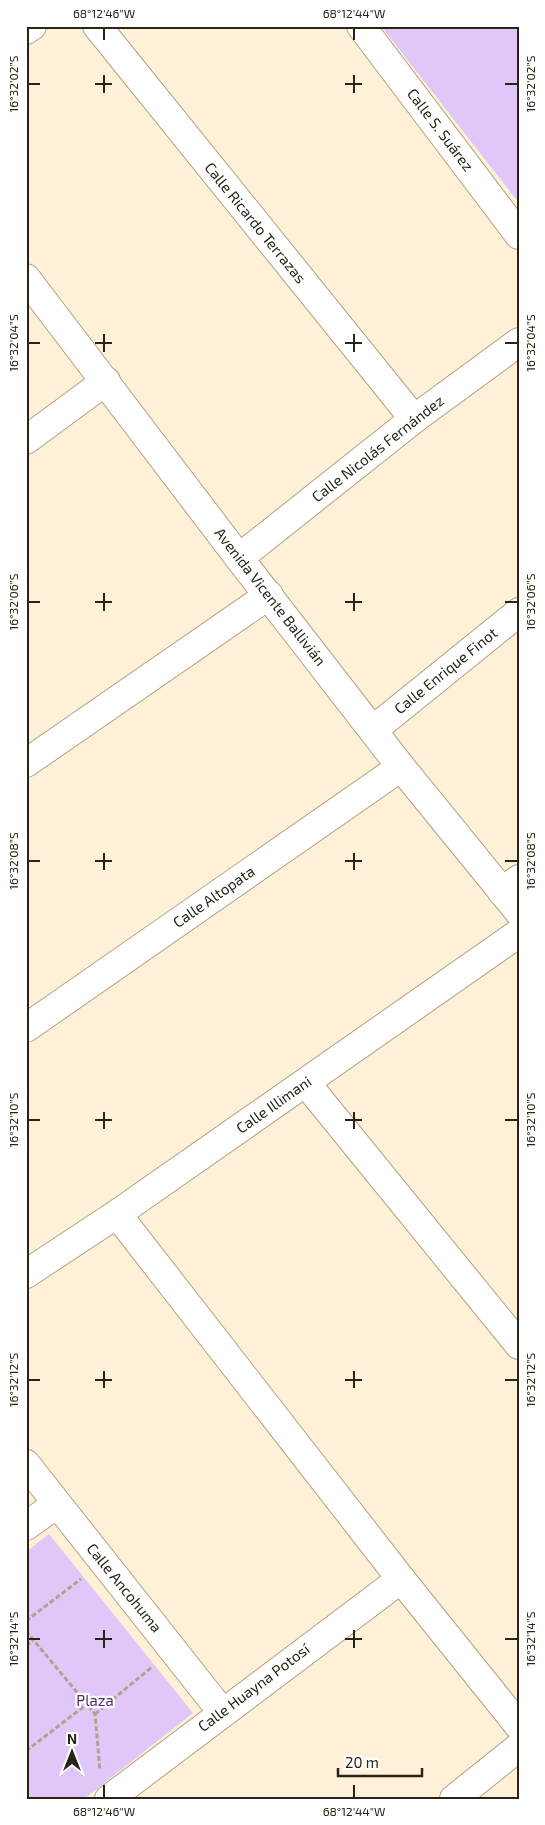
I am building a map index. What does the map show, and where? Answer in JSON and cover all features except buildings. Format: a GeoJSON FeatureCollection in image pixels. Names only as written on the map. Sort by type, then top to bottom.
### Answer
{"type":"FeatureCollection","features":[{"type":"Feature","properties":{"kind":"street"},"geometry":{"type":"LineString","coordinates":[[26,30],[32,26]]}},
{"type":"Feature","properties":{"kind":"street","name":"Calle Ricardo Terrazas"},"geometry":{"type":"LineString","coordinates":[[97,26],[414,419]]}},
{"type":"Feature","properties":{"kind":"street","name":"Calle S. Suárez"},"geometry":{"type":"LineString","coordinates":[[361,26],[519,235]]}},
{"type":"Feature","properties":{"kind":"street","name":"Avenida Vicente Ballivián"},"geometry":{"type":"LineString","coordinates":[[26,278],[401,767],[513,894]]}},
{"type":"Feature","properties":{"kind":"street","name":"Calle Nicolás Fernández"},"geometry":{"type":"LineString","coordinates":[[240,558],[414,419],[519,342]]}},
{"type":"Feature","properties":{"kind":"street"},"geometry":{"type":"LineString","coordinates":[[26,440],[106,381]]}},
{"type":"Feature","properties":{"kind":"street"},"geometry":{"type":"LineString","coordinates":[[26,763],[269,595]]}},
{"type":"Feature","properties":{"kind":"street","name":"Calle Enrique Finot"},"geometry":{"type":"LineString","coordinates":[[373,730],[519,612]]}},
{"type":"Feature","properties":{"kind":"street","name":"Calle Altopata"},"geometry":{"type":"LineString","coordinates":[[26,1028],[401,767]]}},
{"type":"Feature","properties":{"kind":"street","name":"Calle Illimani"},"geometry":{"type":"LineString","coordinates":[[26,1274],[117,1214],[519,933]]}},
{"type":"Feature","properties":{"kind":"street"},"geometry":{"type":"LineString","coordinates":[[306,1083],[519,1345]]}},
{"type":"Feature","properties":{"kind":"street"},"geometry":{"type":"LineString","coordinates":[[117,1214],[401,1579],[519,1726]]}},
{"type":"Feature","properties":{"kind":"street","name":"Calle Ancohuma"},"geometry":{"type":"LineString","coordinates":[[26,1464],[222,1712]]}},
{"type":"Feature","properties":{"kind":"street"},"geometry":{"type":"LineString","coordinates":[[26,1526],[57,1504]]}},
{"type":"Feature","properties":{"kind":"street","name":"Calle Huayna Potosí"},"geometry":{"type":"LineString","coordinates":[[104,1788],[222,1712],[401,1579]]}},
{"type":"Feature","properties":{"kind":"street"},"geometry":{"type":"LineString","coordinates":[[454,1799],[519,1747]]}},
{"type":"Feature","properties":{"kind":"path"},"geometry":{"type":"LineString","coordinates":[[26,1621],[84,1577]]}},
{"type":"Feature","properties":{"kind":"path"},"geometry":{"type":"LineString","coordinates":[[26,1631],[95,1714],[104,1788]]}},
{"type":"Feature","properties":{"kind":"path"},"geometry":{"type":"LineString","coordinates":[[26,1646],[33,1640]]}},
{"type":"Feature","properties":{"kind":"path"},"geometry":{"type":"LineString","coordinates":[[95,1714],[154,1665]]}},
{"type":"Feature","properties":{"kind":"path"},"geometry":{"type":"LineString","coordinates":[[26,1751],[86,1704]]}},
{"type":"Feature","properties":{"kind":"path"},"geometry":{"type":"LineString","coordinates":[[26,1760],[28,1799]]}},
{"type":"Feature","properties":{"kind":"green space"},"geometry":{"type":"Polygon","coordinates":[[[381,26],[519,26],[519,203],[381,26]]]}},
{"type":"Feature","properties":{"kind":"green space","name":"Plaza"},"geometry":{"type":"Polygon","coordinates":[[[49,1534],[193,1713],[84,1799],[26,1799],[26,1552],[49,1534]]]}}]}
